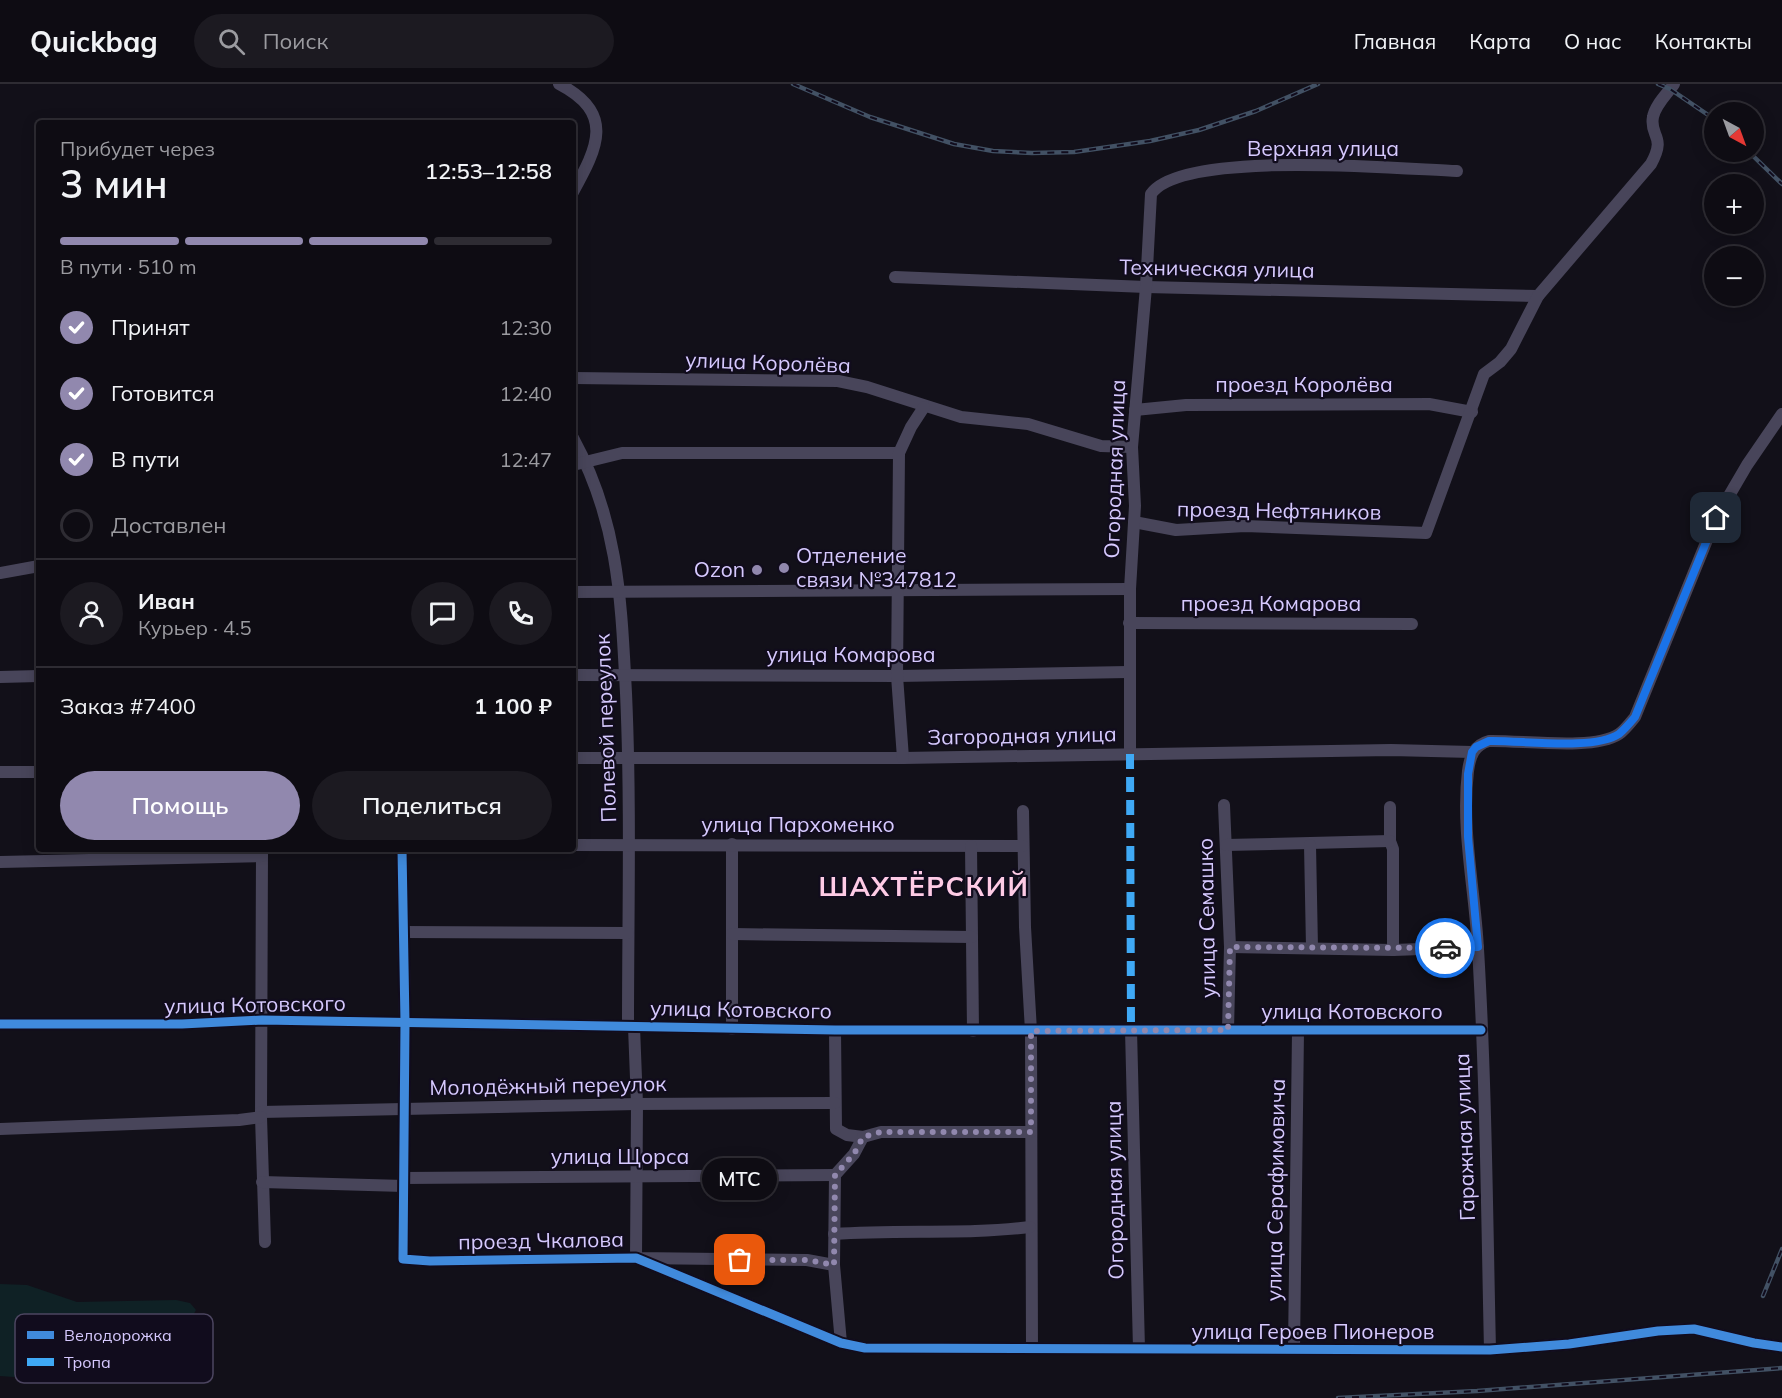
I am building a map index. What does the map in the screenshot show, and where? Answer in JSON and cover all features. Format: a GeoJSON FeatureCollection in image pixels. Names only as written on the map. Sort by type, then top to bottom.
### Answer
{"type":"FeatureCollection","features":[{"type":"Feature","properties":{"kind":"street"},"geometry":{"type":"LineString","coordinates":[[559,84],[583,99],[592,111],[597,125],[594,151],[576,186]]}},
{"type":"Feature","properties":{"kind":"street"},"geometry":{"type":"LineString","coordinates":[[1472,412],[1484,374],[1500,362],[1511,349],[1538,296],[1651,164],[1658,152],[1659,144],[1652,120],[1655,111],[1674,84]]}},
{"type":"Feature","properties":{"kind":"street","name":"Верхняя улица"},"geometry":{"type":"LineString","coordinates":[[1155,188],[1165,182],[1212,170],[1272,164],[1457,171]]}},
{"type":"Feature","properties":{"kind":"street","name":"Огородная улица"},"geometry":{"type":"LineString","coordinates":[[1130,754],[1128,672],[1134,522],[1132,447],[1146,287],[1149,204],[1155,188]]}},
{"type":"Feature","properties":{"kind":"street","name":"Техническая улица"},"geometry":{"type":"LineString","coordinates":[[895,277],[1146,287],[1538,296]]}},
{"type":"Feature","properties":{"kind":"street","name":"улица Королёва"},"geometry":{"type":"LineString","coordinates":[[576,378],[838,381],[867,387],[961,417],[1028,424],[1114,449],[1132,447]]}},
{"type":"Feature","properties":{"kind":"street","name":"проезд Королёва"},"geometry":{"type":"LineString","coordinates":[[1135,410],[1186,405],[1429,404],[1472,412]]}},
{"type":"Feature","properties":{"kind":"street"},"geometry":{"type":"LineString","coordinates":[[903,758],[897,676],[899,453],[911,427],[924,407]]}},
{"type":"Feature","properties":{"kind":"street","name":"проезд Нефтяников"},"geometry":{"type":"LineString","coordinates":[[1134,522],[1176,530],[1245,526],[1426,533],[1472,412]]}},
{"type":"Feature","properties":{"kind":"street"},"geometry":{"type":"LineString","coordinates":[[1472,752],[1476,747],[1489,741],[1596,742],[1619,734],[1626,727],[1635,717],[1716,518],[1747,465],[1782,414]]}},
{"type":"Feature","properties":{"kind":"street","name":"Полевой переулок"},"geometry":{"type":"LineString","coordinates":[[576,444],[586,462],[608,529],[620,591],[629,757],[628,933],[631,1026],[637,1104],[636,1258]]}},
{"type":"Feature","properties":{"kind":"street"},"geometry":{"type":"LineString","coordinates":[[576,464],[622,453],[899,453]]}},
{"type":"Feature","properties":{"kind":"street"},"geometry":{"type":"LineString","coordinates":[[0,573],[36,567]]}},
{"type":"Feature","properties":{"kind":"street"},"geometry":{"type":"LineString","coordinates":[[576,591],[1130,589]]}},
{"type":"Feature","properties":{"kind":"street","name":"проезд Комарова"},"geometry":{"type":"LineString","coordinates":[[1129,623],[1412,624]]}},
{"type":"Feature","properties":{"kind":"street","name":"улица Комарова"},"geometry":{"type":"LineString","coordinates":[[576,675],[897,676],[1128,672]]}},
{"type":"Feature","properties":{"kind":"street"},"geometry":{"type":"LineString","coordinates":[[0,677],[36,676]]}},
{"type":"Feature","properties":{"kind":"street","name":"Загородная улица"},"geometry":{"type":"LineString","coordinates":[[576,758],[903,758],[1391,750],[1472,752]]}},
{"type":"Feature","properties":{"kind":"street","name":"Гаражная улица"},"geometry":{"type":"LineString","coordinates":[[1472,752],[1468,774],[1468,837],[1478,947],[1490,1350]]}},
{"type":"Feature","properties":{"kind":"street"},"geometry":{"type":"LineString","coordinates":[[0,772],[36,772]]}},
{"type":"Feature","properties":{"kind":"street","name":"улица Семашко"},"geometry":{"type":"LineString","coordinates":[[1224,805],[1230,947],[1228,1030]]}},
{"type":"Feature","properties":{"kind":"street"},"geometry":{"type":"LineString","coordinates":[[1390,807],[1390,841],[1393,849],[1392,950]]}},
{"type":"Feature","properties":{"kind":"street"},"geometry":{"type":"LineString","coordinates":[[1023,811],[1025,927],[1031,1031],[1032,1347]]}},
{"type":"Feature","properties":{"kind":"street"},"geometry":{"type":"LineString","coordinates":[[1226,845],[1310,845],[1390,841]]}},
{"type":"Feature","properties":{"kind":"street"},"geometry":{"type":"LineString","coordinates":[[732,844],[732,1029]]}},
{"type":"Feature","properties":{"kind":"street","name":"улица Пархоменко"},"geometry":{"type":"LineString","coordinates":[[576,845],[1023,846]]}},
{"type":"Feature","properties":{"kind":"street"},"geometry":{"type":"LineString","coordinates":[[1310,845],[1312,948]]}},
{"type":"Feature","properties":{"kind":"street"},"geometry":{"type":"LineString","coordinates":[[971,846],[973,1031]]}},
{"type":"Feature","properties":{"kind":"street"},"geometry":{"type":"LineString","coordinates":[[0,862],[262,852],[261,1115],[265,1242]]}},
{"type":"Feature","properties":{"kind":"street"},"geometry":{"type":"LineString","coordinates":[[402,852],[405,1022],[404,1182]]}},
{"type":"Feature","properties":{"kind":"street"},"geometry":{"type":"LineString","coordinates":[[404,932],[628,933]]}},
{"type":"Feature","properties":{"kind":"street"},"geometry":{"type":"LineString","coordinates":[[732,934],[972,936]]}},
{"type":"Feature","properties":{"kind":"street"},"geometry":{"type":"LineString","coordinates":[[1230,947],[1392,950],[1478,947]]}},
{"type":"Feature","properties":{"kind":"street","name":"улица Котовского"},"geometry":{"type":"LineString","coordinates":[[0,1024],[182,1024],[262,1020],[835,1030],[1481,1030]]}},
{"type":"Feature","properties":{"kind":"street"},"geometry":{"type":"LineString","coordinates":[[835,1030],[836,1129],[847,1135],[863,1137],[881,1132],[1031,1132]]}},
{"type":"Feature","properties":{"kind":"street","name":"Огородная улица"},"geometry":{"type":"LineString","coordinates":[[1131,1030],[1139,1349]]}},
{"type":"Feature","properties":{"kind":"street","name":"улица Серафимовича"},"geometry":{"type":"LineString","coordinates":[[1294,1349],[1298,1031]]}},
{"type":"Feature","properties":{"kind":"street","name":"Молодёжный переулок"},"geometry":{"type":"LineString","coordinates":[[261,1115],[403,1108],[835,1103]]}},
{"type":"Feature","properties":{"kind":"street"},"geometry":{"type":"LineString","coordinates":[[0,1129],[239,1120],[261,1115]]}},
{"type":"Feature","properties":{"kind":"street"},"geometry":{"type":"LineString","coordinates":[[841,1343],[834,1265],[835,1175],[854,1154],[863,1137]]}},
{"type":"Feature","properties":{"kind":"street","name":"улица Щорса"},"geometry":{"type":"LineString","coordinates":[[262,1182],[835,1175]]}},
{"type":"Feature","properties":{"kind":"street","name":"проезд Чкалова"},"geometry":{"type":"LineString","coordinates":[[404,1182],[403,1259],[430,1261],[636,1258],[807,1260],[834,1265]]}},
{"type":"Feature","properties":{"kind":"street"},"geometry":{"type":"LineString","coordinates":[[834,1234],[871,1231],[990,1232],[1030,1227]]}},
{"type":"Feature","properties":{"kind":"street","name":"проезд Чкалова"},"geometry":{"type":"LineString","coordinates":[[636,1258],[841,1343]]}},
{"type":"Feature","properties":{"kind":"street","name":"улица Героев Пионеров"},"geometry":{"type":"LineString","coordinates":[[841,1343],[865,1348],[896,1350],[1032,1347],[1490,1350],[1569,1344],[1658,1331],[1694,1329],[1782,1347]]}},
{"type":"Feature","properties":{"kind":"shaded area"},"geometry":{"type":"Polygon","coordinates":[[[0,1284],[27,1285],[77,1302],[176,1300],[190,1303],[196,1310],[194,1314],[15,1314],[15,1377],[0,1376],[0,1284]]]}},
{"type":"Feature","properties":{"kind":"railway"},"geometry":{"type":"LineString","coordinates":[[793,84],[870,117],[954,144],[993,151],[1032,153],[1074,152],[1150,141],[1199,130],[1256,111],[1318,84]]}},
{"type":"Feature","properties":{"kind":"railway"},"geometry":{"type":"LineString","coordinates":[[1658,84],[1670,89],[1704,112]]}},
{"type":"Feature","properties":{"kind":"railway"},"geometry":{"type":"LineString","coordinates":[[1759,162],[1782,184]]}},
{"type":"Feature","properties":{"kind":"railway"},"geometry":{"type":"LineString","coordinates":[[1763,1296],[1782,1249]]}},
{"type":"Feature","properties":{"kind":"railway"},"geometry":{"type":"LineString","coordinates":[[1338,1398],[1477,1391],[1782,1368]]}},
{"type":"Feature","properties":{"kind":"marked path"},"geometry":{"type":"LineString","coordinates":[[1130,754],[1131,1030]]}},
{"type":"Feature","properties":{"kind":"cycle path"},"geometry":{"type":"LineString","coordinates":[[402,852],[405,1022],[403,1259],[430,1261],[636,1258],[841,1343],[865,1348],[1490,1350],[1569,1344],[1658,1331],[1694,1329],[1782,1347]]}},
{"type":"Feature","properties":{"kind":"cycle path"},"geometry":{"type":"LineString","coordinates":[[0,1024],[182,1024],[262,1020],[835,1030],[1481,1030]]}},
{"type":"Feature","properties":{"kind":"way so far"},"geometry":{"type":"LineString","coordinates":[[740,1260],[807,1260],[834,1265],[835,1175],[854,1154],[863,1137],[881,1132],[1031,1132],[1031,1031],[1228,1030],[1230,947],[1392,950],[1445,948]]}},
{"type":"Feature","properties":{"kind":"place","name":"Отделение связи №347812"},"geometry":{"type":"Point","coordinates":[784,568]}},
{"type":"Feature","properties":{"kind":"place","name":"Ozon"},"geometry":{"type":"Point","coordinates":[757,570]}},
{"type":"Feature","properties":{"kind":"place","name":"МТС"},"geometry":{"type":"Point","coordinates":[740,1260]}},
{"type":"Feature","properties":{"kind":"district","name":"ШАХТЁРСКИЙ"},"geometry":{"type":"Point","coordinates":[924,887]}},
{"type":"Feature","properties":{"kind":"route"},"geometry":{"type":"LineString","coordinates":[[1445,948],[1478,947],[1468,837],[1468,774],[1472,752],[1482,743],[1489,741],[1596,742],[1619,734],[1635,717],[1716,518]]}}]}
